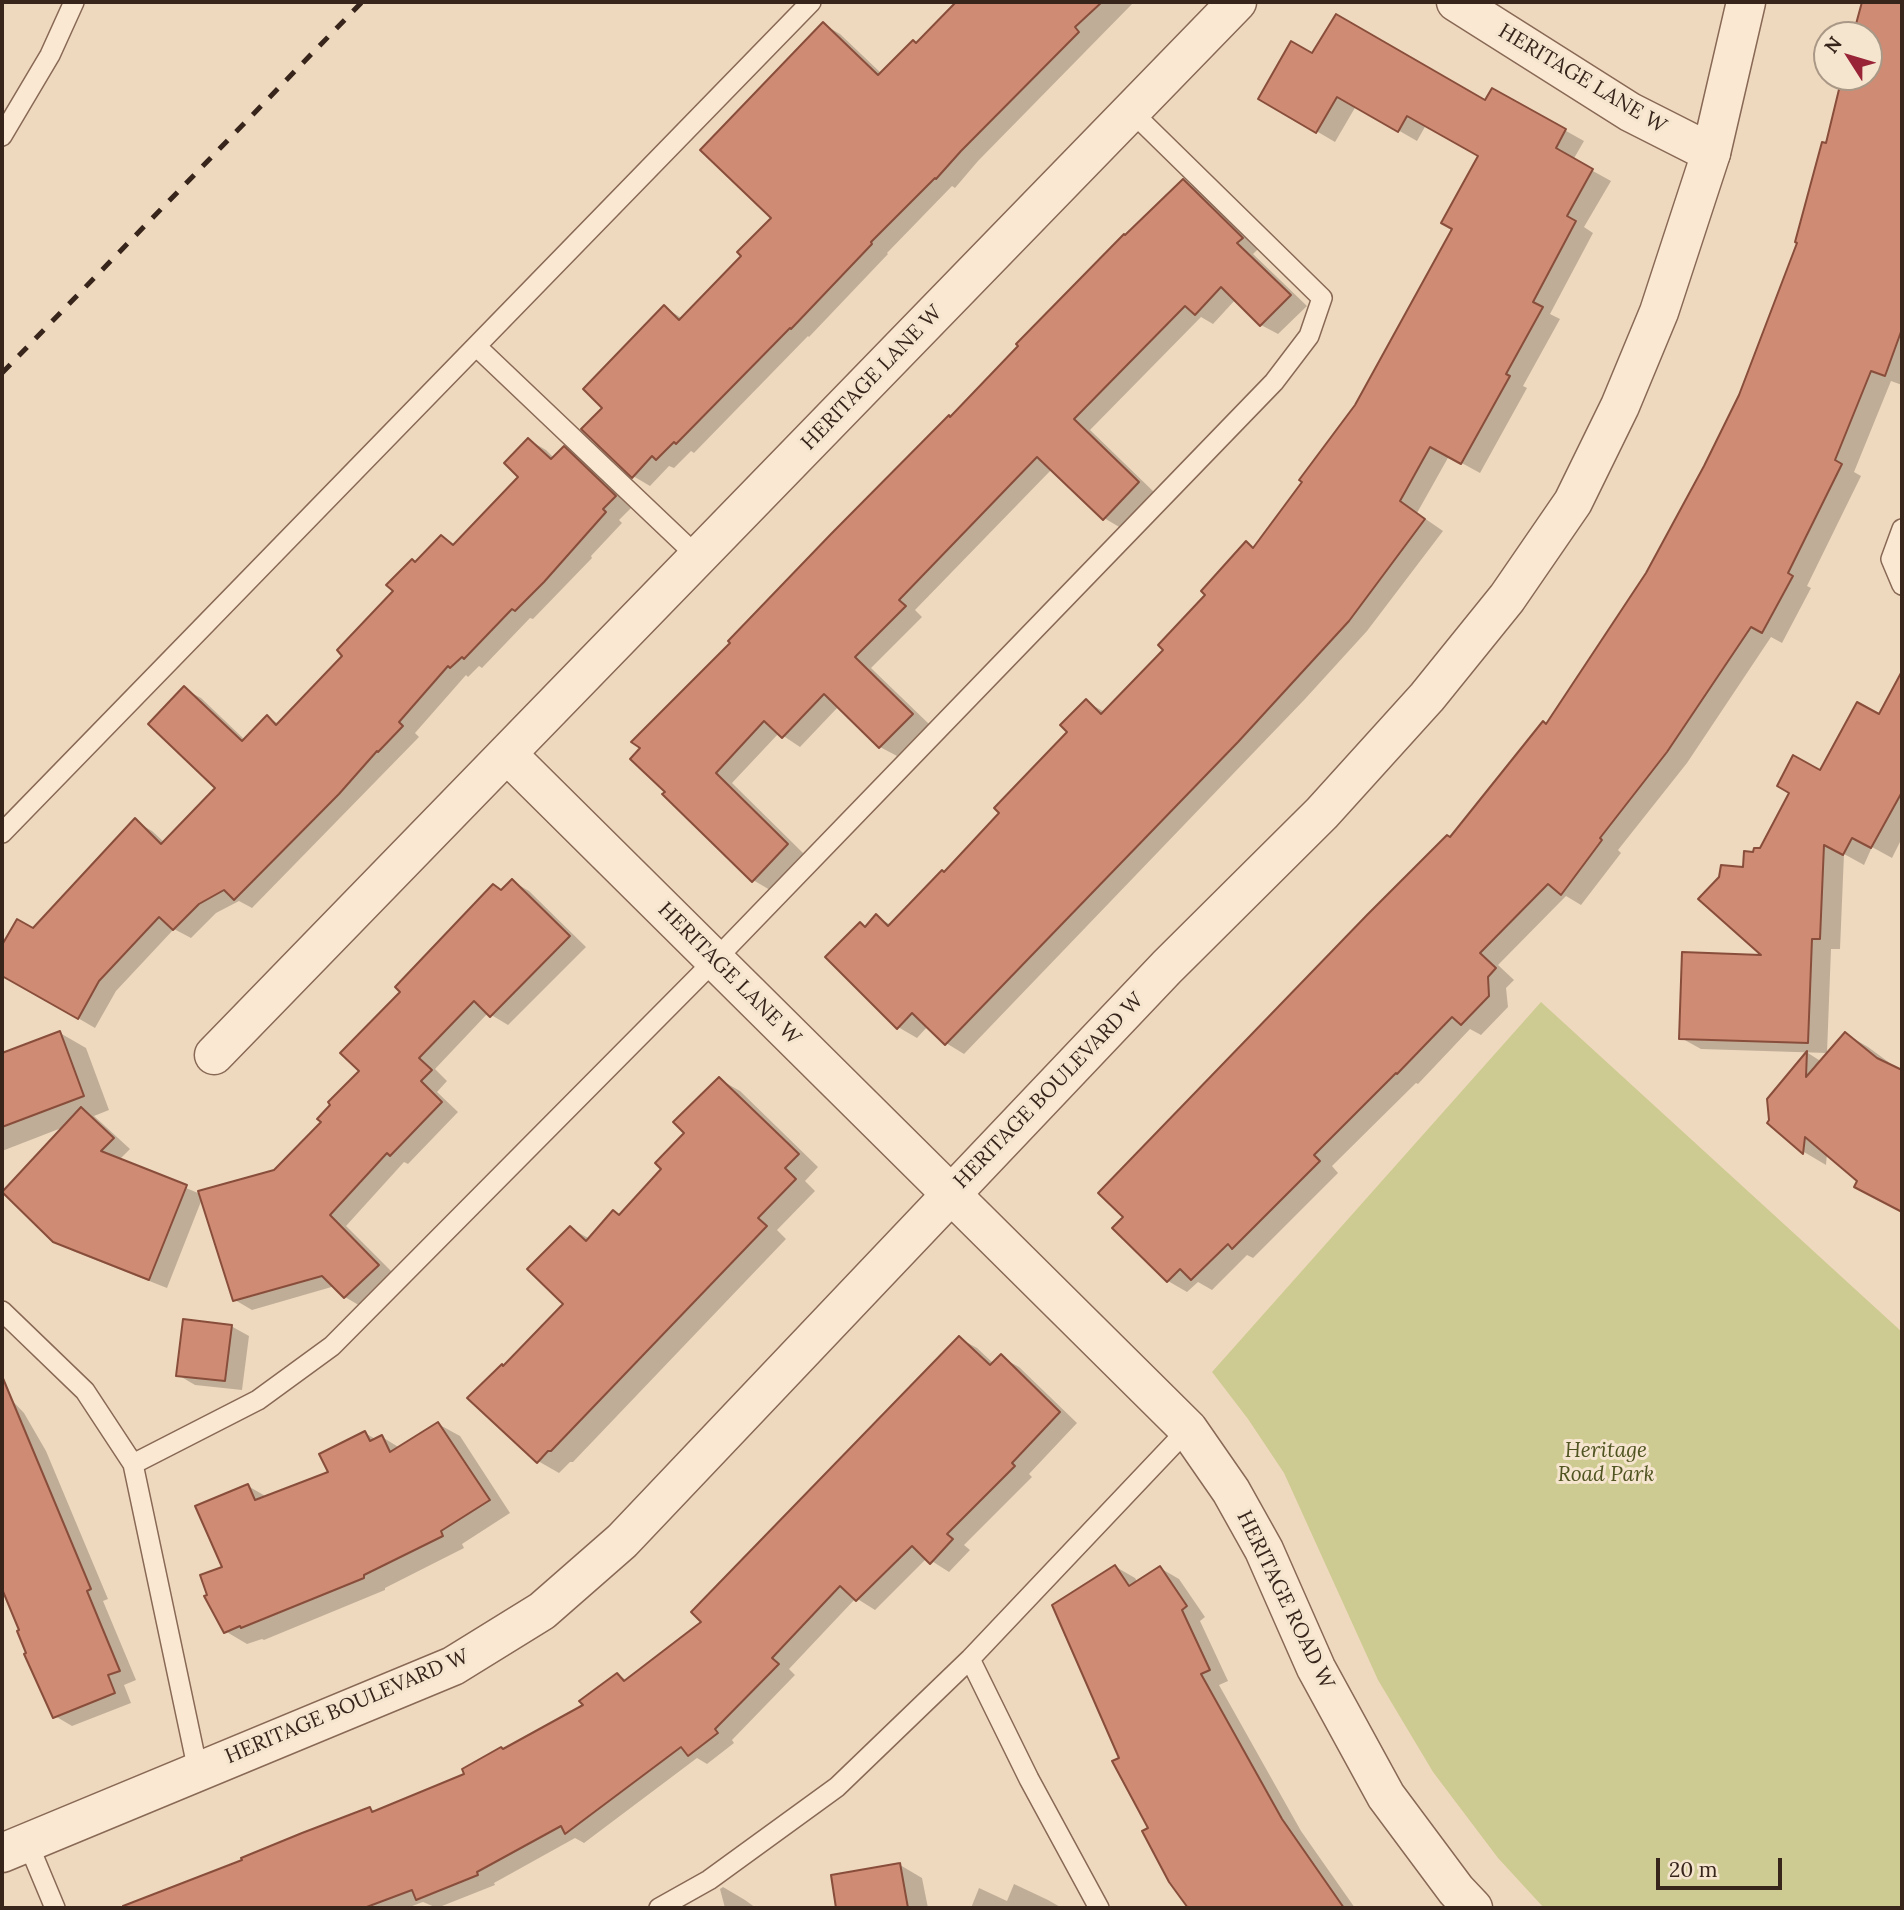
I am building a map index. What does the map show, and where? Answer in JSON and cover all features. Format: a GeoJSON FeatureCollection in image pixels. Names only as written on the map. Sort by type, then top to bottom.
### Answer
{"type":"FeatureCollection","features":[{"type":"Feature","properties":{"kind":"street","name":"HERITAGE LANE W"},"geometry":{"type":"LineString","coordinates":[[214,1055],[1237,2]]}},
{"type":"Feature","properties":{"kind":"street","name":"HERITAGE LANE W"},"geometry":{"type":"LineString","coordinates":[[1456,2],[1630,112],[1711,153]]}},
{"type":"Feature","properties":{"kind":"street","name":"HERITAGE BOULEVARD W"},"geometry":{"type":"LineString","coordinates":[[14,1847],[453,1665],[542,1611],[622,1541],[1167,967],[1322,813],[1427,697],[1507,598],[1573,502],[1620,406],[1659,312],[1711,153],[1745,2]]}},
{"type":"Feature","properties":{"kind":"street","name":"HERITAGE LANE W"},"geometry":{"type":"LineString","coordinates":[[507,754],[951,1194]]}},
{"type":"Feature","properties":{"kind":"street","name":"HERITAGE ROAD W"},"geometry":{"type":"LineString","coordinates":[[951,1194],[1188,1429],[1231,1491],[1264,1549],[1316,1668],[1386,1796],[1449,1881],[1473,1908]]}},
{"type":"Feature","properties":{"kind":"lane"},"geometry":{"type":"LineString","coordinates":[[2,136],[50,55],[75,2]]}},
{"type":"Feature","properties":{"kind":"lane"},"geometry":{"type":"LineString","coordinates":[[2,834],[811,2]]}},
{"type":"Feature","properties":{"kind":"lane"},"geometry":{"type":"LineString","coordinates":[[133,1464],[258,1399],[332,1346],[715,960],[1274,382],[1309,336],[1322,298],[1131,111]]}},
{"type":"Feature","properties":{"kind":"lane"},"geometry":{"type":"LineString","coordinates":[[476,346],[698,557]]}},
{"type":"Feature","properties":{"kind":"lane"},"geometry":{"type":"LineString","coordinates":[[1902,529],[1891,559],[1902,585]]}},
{"type":"Feature","properties":{"kind":"lane"},"geometry":{"type":"LineString","coordinates":[[2,1311],[85,1391],[133,1464],[198,1771]]}},
{"type":"Feature","properties":{"kind":"lane"},"geometry":{"type":"LineString","coordinates":[[659,1908],[709,1880],[836,1787],[970,1659],[1188,1429]]}},
{"type":"Feature","properties":{"kind":"lane"},"geometry":{"type":"LineString","coordinates":[[970,1659],[1029,1779],[1099,1908]]}},
{"type":"Feature","properties":{"kind":"lane"},"geometry":{"type":"LineString","coordinates":[[14,1847],[55,1908]]}},
{"type":"Feature","properties":{"kind":"green space","name":"Heritage Road Park"},"geometry":{"type":"Polygon","coordinates":[[[1541,1002],[1902,1332],[1902,1908],[1544,1908],[1498,1858],[1433,1772],[1378,1680],[1284,1473],[1212,1372],[1541,1002]]]}},
{"type":"Feature","properties":{"kind":"building"},"geometry":{"type":"Polygon","coordinates":[[[956,2],[1102,2],[1075,27],[1079,32],[871,242],[791,329],[676,444],[674,442],[656,460],[652,456],[632,478],[581,429],[602,408],[583,389],[664,305],[679,320],[741,256],[737,252],[771,218],[700,150],[823,22],[878,75],[913,40],[916,43],[956,2]]]}},
{"type":"Feature","properties":{"kind":"building"},"geometry":{"type":"Polygon","coordinates":[[[1862,2],[1902,2],[1902,329],[1885,376],[1871,371],[1835,460],[1842,464],[1788,573],[1793,576],[1762,633],[1751,627],[1667,752],[1600,838],[1602,840],[1561,895],[1548,884],[1480,953],[1496,968],[1488,977],[1489,996],[1461,1025],[1452,1017],[1314,1155],[1320,1161],[1232,1249],[1228,1244],[1191,1280],[1180,1269],[1167,1282],[1112,1228],[1123,1217],[1098,1193],[1367,915],[1447,835],[1450,837],[1543,721],[1546,724],[1646,573],[1739,395],[1797,243],[1795,242],[1822,142],[1826,143],[1839,91],[1883,91],[1883,21],[1857,21],[1862,2]]]}},
{"type":"Feature","properties":{"kind":"building"},"geometry":{"type":"Polygon","coordinates":[[[1336,14],[1485,100],[1492,88],[1566,129],[1556,148],[1593,169],[1567,216],[1576,221],[1533,302],[1543,307],[1506,374],[1510,376],[1461,464],[1430,447],[1400,501],[1425,519],[1349,621],[1238,742],[945,1045],[912,1013],[897,1029],[825,957],[860,922],[865,927],[876,914],[888,926],[942,870],[944,872],[999,813],[994,808],[1067,732],[1060,725],[1086,699],[1101,714],[1163,650],[1158,645],[1205,595],[1201,591],[1246,541],[1253,548],[1355,405],[1452,229],[1441,223],[1478,156],[1407,116],[1398,132],[1337,97],[1316,133],[1258,99],[1291,41],[1312,53],[1336,14]]]}},
{"type":"Feature","properties":{"kind":"building"},"geometry":{"type":"Polygon","coordinates":[[[1183,179],[1243,238],[1237,243],[1291,295],[1260,326],[1221,287],[1195,315],[1185,306],[1074,419],[1139,482],[1103,520],[1037,457],[899,600],[906,606],[855,657],[913,714],[879,748],[824,694],[782,738],[764,721],[716,773],[788,844],[752,882],[630,759],[640,748],[631,742],[730,643],[728,641],[831,534],[949,415],[950,417],[1018,346],[1016,344],[1124,234],[1183,179]]]}},
{"type":"Feature","properties":{"kind":"building"},"geometry":{"type":"Polygon","coordinates":[[[528,438],[551,459],[564,446],[616,496],[603,509],[606,512],[544,582],[515,611],[512,609],[464,659],[462,657],[450,668],[448,666],[399,722],[403,726],[339,794],[234,900],[224,890],[199,904],[173,930],[159,917],[99,981],[78,1019],[2,976],[2,945],[17,919],[33,928],[135,818],[161,844],[215,788],[148,724],[184,686],[242,741],[267,715],[276,725],[342,656],[337,650],[393,591],[386,585],[412,559],[415,562],[441,535],[453,545],[518,477],[504,463],[528,438]]]}},
{"type":"Feature","properties":{"kind":"building"},"geometry":{"type":"Polygon","coordinates":[[[1902,671],[1902,792],[1871,848],[1852,838],[1843,855],[1824,845],[1820,939],[1812,939],[1808,1043],[1679,1039],[1682,952],[1761,955],[1698,899],[1719,877],[1721,865],[1743,867],[1744,851],[1753,852],[1754,848],[1760,848],[1789,793],[1777,786],[1793,755],[1820,770],[1857,702],[1879,714],[1902,671]]]}},
{"type":"Feature","properties":{"kind":"building"},"geometry":{"type":"Polygon","coordinates":[[[512,879],[570,936],[490,1017],[474,1001],[419,1058],[432,1070],[421,1081],[442,1102],[390,1156],[387,1153],[330,1215],[379,1265],[344,1298],[322,1276],[233,1301],[198,1191],[274,1170],[321,1122],[317,1119],[330,1105],[328,1102],[359,1071],[340,1053],[400,992],[395,987],[493,884],[501,890],[512,879]]]}},
{"type":"Feature","properties":{"kind":"building"},"geometry":{"type":"Polygon","coordinates":[[[60,1031],[84,1096],[2,1127],[2,1053],[60,1031]]]}},
{"type":"Feature","properties":{"kind":"building"},"geometry":{"type":"Polygon","coordinates":[[[1845,1032],[1877,1058],[1902,1070],[1902,1212],[1854,1187],[1857,1181],[1805,1137],[1803,1154],[1767,1123],[1767,1099],[1807,1051],[1806,1077],[1845,1032]]]}},
{"type":"Feature","properties":{"kind":"building"},"geometry":{"type":"Polygon","coordinates":[[[719,1077],[799,1154],[785,1168],[796,1179],[758,1218],[767,1226],[537,1463],[467,1398],[502,1364],[503,1366],[563,1304],[527,1269],[570,1226],[586,1241],[613,1210],[619,1215],[661,1169],[655,1163],[684,1133],[673,1122],[719,1077]]]}},
{"type":"Feature","properties":{"kind":"building"},"geometry":{"type":"Polygon","coordinates":[[[81,1107],[114,1138],[101,1151],[187,1185],[149,1280],[53,1242],[2,1192],[81,1107]]]}},
{"type":"Feature","properties":{"kind":"building"},"geometry":{"type":"Polygon","coordinates":[[[183,1319],[232,1325],[225,1381],[176,1376],[183,1319]]]}},
{"type":"Feature","properties":{"kind":"building"},"geometry":{"type":"Polygon","coordinates":[[[959,1336],[990,1365],[1001,1354],[1060,1412],[1012,1463],[1015,1466],[947,1534],[953,1539],[930,1564],[912,1546],[856,1601],[840,1586],[772,1658],[779,1664],[715,1729],[718,1733],[688,1756],[681,1747],[565,1834],[561,1826],[477,1872],[478,1875],[416,1900],[412,1890],[364,1908],[124,1908],[123,1906],[242,1860],[241,1858],[302,1833],[370,1807],[372,1812],[464,1774],[462,1769],[583,1705],[579,1701],[617,1673],[624,1681],[701,1622],[691,1612],[959,1336]]]}},
{"type":"Feature","properties":{"kind":"building"},"geometry":{"type":"Polygon","coordinates":[[[2,1376],[91,1589],[87,1591],[120,1671],[108,1675],[115,1693],[53,1718],[24,1654],[26,1653],[17,1631],[19,1630],[2,1589],[2,1376]]]}},
{"type":"Feature","properties":{"kind":"building"},"geometry":{"type":"Polygon","coordinates":[[[438,1422],[490,1500],[441,1531],[443,1536],[364,1575],[364,1578],[224,1633],[204,1596],[207,1595],[200,1575],[222,1567],[195,1506],[248,1484],[255,1500],[328,1472],[319,1454],[365,1431],[370,1441],[382,1435],[390,1452],[438,1422]]]}},
{"type":"Feature","properties":{"kind":"building"},"geometry":{"type":"Polygon","coordinates":[[[1115,1565],[1129,1586],[1160,1566],[1187,1606],[1182,1610],[1210,1670],[1201,1674],[1282,1819],[1344,1908],[1188,1908],[1169,1882],[1142,1831],[1148,1828],[1112,1761],[1119,1758],[1052,1605],[1115,1565]]]}},
{"type":"Feature","properties":{"kind":"building"},"geometry":{"type":"Polygon","coordinates":[[[900,1863],[908,1908],[836,1908],[831,1875],[900,1863]]]}},
{"type":"Feature","properties":{"kind":"railway"},"geometry":{"type":"LineString","coordinates":[[2,373],[362,2]]}}]}
